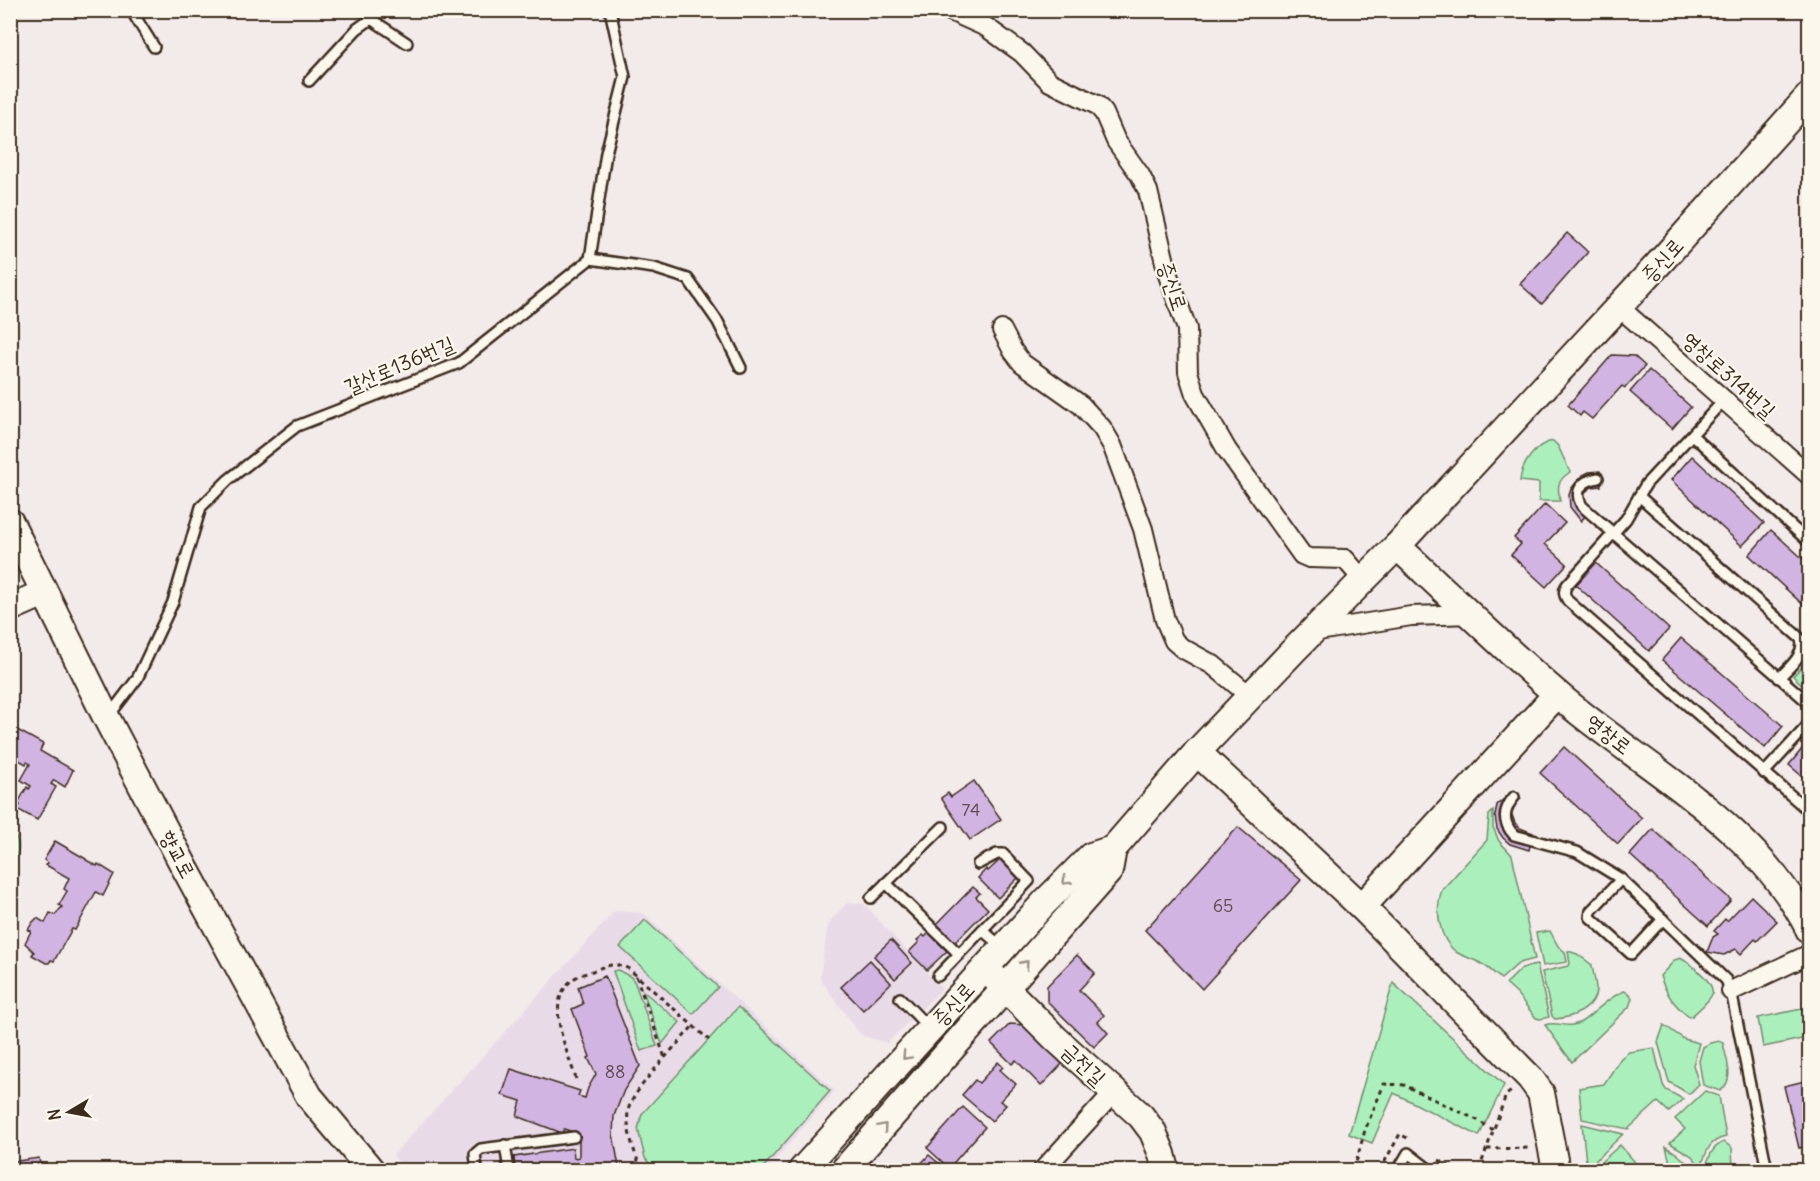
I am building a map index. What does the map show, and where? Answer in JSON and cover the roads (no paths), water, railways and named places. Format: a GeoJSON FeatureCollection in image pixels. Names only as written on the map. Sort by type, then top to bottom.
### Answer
{"type":"FeatureCollection","features":[{"type":"Feature","properties":{"kind":"main road","name":"증신로"},"geometry":{"type":"LineString","coordinates":[[844,1170],[1108,872],[1113,849],[1197,752],[1397,546],[1619,307],[1809,95]]}},
{"type":"Feature","properties":{"kind":"main road","name":"향교로"},"geometry":{"type":"LineString","coordinates":[[10,522],[107,719],[309,1096],[371,1170]]}},
{"type":"Feature","properties":{"kind":"main road","name":"영창로"},"geometry":{"type":"LineString","coordinates":[[1397,546],[1557,694],[1716,816],[1780,882],[1801,913],[1809,931]]}},
{"type":"Feature","properties":{"kind":"main road"},"geometry":{"type":"LineString","coordinates":[[10,608],[44,593]]}},
{"type":"Feature","properties":{"kind":"main road"},"geometry":{"type":"LineString","coordinates":[[1362,907],[1557,694]]}},
{"type":"Feature","properties":{"kind":"main road"},"geometry":{"type":"LineString","coordinates":[[1197,752],[1362,907],[1530,1078],[1541,1093],[1556,1170]]}},
{"type":"Feature","properties":{"kind":"main road","name":"증신로"},"geometry":{"type":"LineString","coordinates":[[802,1170],[1003,948],[1037,891],[1091,856],[1113,849]]}},
{"type":"Feature","properties":{"kind":"main road","name":"금전길"},"geometry":{"type":"LineString","coordinates":[[985,968],[1141,1116],[1153,1132],[1166,1170]]}},
{"type":"Feature","properties":{"kind":"street","name":"증신로"},"geometry":{"type":"LineString","coordinates":[[948,10],[986,27],[1022,52],[1050,82],[1101,109],[1116,141],[1140,175],[1148,191],[1168,275],[1187,329],[1188,372],[1191,385],[1209,420],[1227,450],[1302,555],[1309,558],[1345,559],[1363,580]]}},
{"type":"Feature","properties":{"kind":"street","name":"영창로314번길"},"geometry":{"type":"LineString","coordinates":[[1619,307],[1809,476]]}},
{"type":"Feature","properties":{"kind":"street"},"geometry":{"type":"LineString","coordinates":[[1002,330],[1012,351],[1022,363],[1082,405],[1102,428],[1112,446],[1143,529],[1165,620],[1174,641],[1213,665],[1250,696]]}},
{"type":"Feature","properties":{"kind":"street"},"geometry":{"type":"LineString","coordinates":[[1312,632],[1411,616],[1472,615]]}},
{"type":"Feature","properties":{"kind":"street"},"geometry":{"type":"LineString","coordinates":[[1731,991],[1809,954]]}},
{"type":"Feature","properties":{"kind":"street"},"geometry":{"type":"LineString","coordinates":[[1043,1170],[1114,1092]]}},
{"type":"Feature","properties":{"kind":"lane"},"geometry":{"type":"LineString","coordinates":[[131,10],[154,47]]}},
{"type":"Feature","properties":{"kind":"lane"},"geometry":{"type":"LineString","coordinates":[[610,10],[625,77],[606,153],[590,259],[654,268],[688,279],[718,322],[741,369]]}},
{"type":"Feature","properties":{"kind":"lane"},"geometry":{"type":"LineString","coordinates":[[309,81],[373,15],[407,43]]}},
{"type":"Feature","properties":{"kind":"lane","name":"갈산로136번길"},"geometry":{"type":"LineString","coordinates":[[107,719],[137,679],[173,602],[201,507],[228,480],[297,426],[459,363],[590,259]]}},
{"type":"Feature","properties":{"kind":"lane"},"geometry":{"type":"LineString","coordinates":[[1724,400],[1646,484],[1626,519],[1567,585],[1564,592],[1568,601],[1809,812]]}},
{"type":"Feature","properties":{"kind":"lane"},"geometry":{"type":"LineString","coordinates":[[1692,435],[1809,543]]}},
{"type":"Feature","properties":{"kind":"lane"},"geometry":{"type":"LineString","coordinates":[[1598,478],[1584,483],[1578,491],[1582,506],[1809,704]]}},
{"type":"Feature","properties":{"kind":"lane"},"geometry":{"type":"LineString","coordinates":[[1639,495],[1801,639],[1803,645],[1799,655],[1779,678]]}},
{"type":"Feature","properties":{"kind":"lane"},"geometry":{"type":"LineString","coordinates":[[1764,773],[1809,723]]}},
{"type":"Feature","properties":{"kind":"lane"},"geometry":{"type":"LineString","coordinates":[[1514,797],[1504,813],[1508,828],[1514,835],[1578,852],[1622,879],[1723,976],[1731,991],[1767,1170]]}},
{"type":"Feature","properties":{"kind":"lane"},"geometry":{"type":"LineString","coordinates":[[871,898],[943,827]]}},
{"type":"Feature","properties":{"kind":"lane"},"geometry":{"type":"LineString","coordinates":[[939,976],[982,930],[1037,891],[1003,854],[997,854],[978,864]]}},
{"type":"Feature","properties":{"kind":"lane"},"geometry":{"type":"LineString","coordinates":[[1622,879],[1590,912],[1590,917],[1631,954],[1663,919]]}},
{"type":"Feature","properties":{"kind":"lane"},"geometry":{"type":"LineString","coordinates":[[886,883],[959,954]]}},
{"type":"Feature","properties":{"kind":"lane"},"geometry":{"type":"LineString","coordinates":[[982,930],[1003,948]]}},
{"type":"Feature","properties":{"kind":"lane"},"geometry":{"type":"LineString","coordinates":[[900,998],[930,1029]]}},
{"type":"Feature","properties":{"kind":"lane"},"geometry":{"type":"LineString","coordinates":[[477,1170],[475,1157],[481,1149],[574,1137]]}},
{"type":"Feature","properties":{"kind":"lane"},"geometry":{"type":"LineString","coordinates":[[505,1145],[509,1170]]}},
{"type":"Feature","properties":{"kind":"lane"},"geometry":{"type":"LineString","coordinates":[[1398,1170],[1408,1153],[1430,1170]]}}]}
